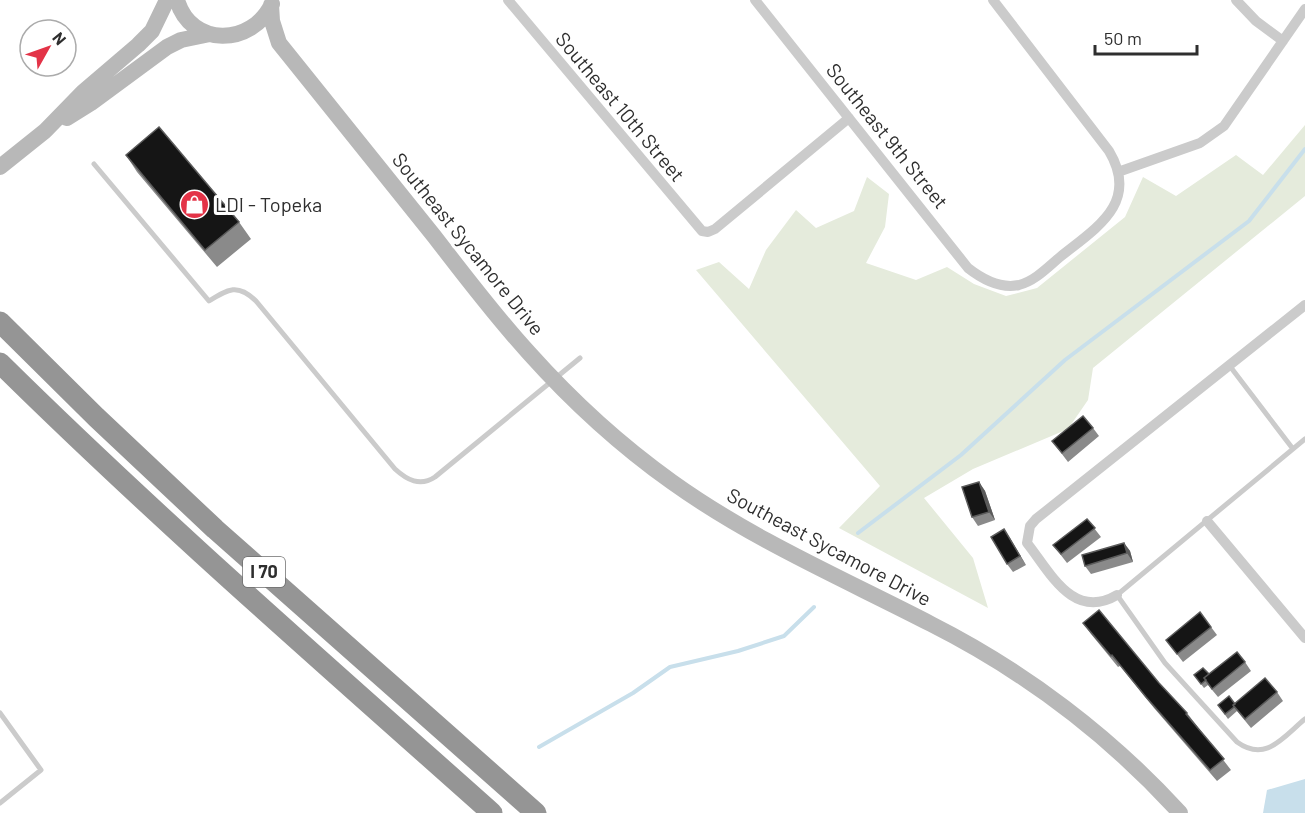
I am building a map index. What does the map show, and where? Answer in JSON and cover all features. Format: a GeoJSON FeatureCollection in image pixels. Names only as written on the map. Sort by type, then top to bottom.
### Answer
{"type":"FeatureCollection","features":[{"type":"Feature","properties":{"kind":"highway","name":"I 70"},"geometry":{"type":"LineString","coordinates":[[0,322],[96,417],[215,529],[536,813]]}},
{"type":"Feature","properties":{"kind":"highway","name":"I 70"},"geometry":{"type":"LineString","coordinates":[[0,363],[136,495],[492,813]]}},
{"type":"Feature","properties":{"kind":"highway"},"geometry":{"type":"LineString","coordinates":[[431,759],[480,813]]}},
{"type":"Feature","properties":{"kind":"street"},"geometry":{"type":"LineString","coordinates":[[0,167],[45,131],[83,92],[152,31],[167,0]]}},
{"type":"Feature","properties":{"kind":"street"},"geometry":{"type":"LineString","coordinates":[[177,0],[194,26],[210,34]]}},
{"type":"Feature","properties":{"kind":"street","name":"Southeast 10th Street"},"geometry":{"type":"LineString","coordinates":[[508,0],[698,228],[708,232],[715,230],[849,118]]}},
{"type":"Feature","properties":{"kind":"street","name":"Southeast 9th Street"},"geometry":{"type":"LineString","coordinates":[[755,0],[968,268],[984,279],[999,285],[1018,285],[1032,279],[1105,221],[1118,196],[1118,172]]}},
{"type":"Feature","properties":{"kind":"street"},"geometry":{"type":"LineString","coordinates":[[993,0],[1109,150],[1118,172],[1200,143],[1224,126],[1305,9]]}},
{"type":"Feature","properties":{"kind":"street"},"geometry":{"type":"LineString","coordinates":[[1236,0],[1256,21],[1283,41]]}},
{"type":"Feature","properties":{"kind":"street"},"geometry":{"type":"LineString","coordinates":[[45,131],[91,103],[167,47],[181,40],[210,34],[231,36],[251,29],[266,14],[272,3]]}},
{"type":"Feature","properties":{"kind":"street","name":"Southeast Sycamore Drive"},"geometry":{"type":"LineString","coordinates":[[272,3],[272,21],[279,43],[510,332],[553,380],[634,453],[714,510],[799,558],[932,624],[1017,674],[1096,734],[1132,765],[1180,813]]}},
{"type":"Feature","properties":{"kind":"street"},"geometry":{"type":"LineString","coordinates":[[1117,595],[1098,603],[1087,603],[1077,600],[1063,590],[1027,543],[1030,526],[1305,305]]}},
{"type":"Feature","properties":{"kind":"street"},"geometry":{"type":"LineString","coordinates":[[1207,521],[1305,638]]}},
{"type":"Feature","properties":{"kind":"lane"},"geometry":{"type":"LineString","coordinates":[[94,164],[209,301],[232,290],[248,293],[395,469],[410,480],[428,482],[435,477],[580,358]]}},
{"type":"Feature","properties":{"kind":"lane"},"geometry":{"type":"LineString","coordinates":[[1228,366],[1293,449]]}},
{"type":"Feature","properties":{"kind":"lane"},"geometry":{"type":"LineString","coordinates":[[1305,439],[1117,595],[1165,663],[1244,747],[1255,751],[1268,750],[1305,718]]}},
{"type":"Feature","properties":{"kind":"lane"},"geometry":{"type":"LineString","coordinates":[[0,713],[41,770],[0,803]]}},
{"type":"Feature","properties":{"kind":"green space"},"geometry":{"type":"Polygon","coordinates":[[[1305,125],[1305,196],[1093,368],[1088,400],[1068,429],[973,469],[924,498],[973,558],[988,608],[839,528],[880,486],[696,270],[719,262],[749,289],[766,250],[796,210],[816,228],[854,211],[867,177],[889,194],[885,227],[866,263],[916,280],[947,267],[974,284],[1006,296],[1037,288],[1125,217],[1143,177],[1176,196],[1236,155],[1263,175],[1305,125]]]}},
{"type":"Feature","properties":{"kind":"water"},"geometry":{"type":"Polygon","coordinates":[[[1305,779],[1305,813],[1263,813],[1267,790],[1305,779]]]}},
{"type":"Feature","properties":{"kind":"building","name":"LDI - Topeka"},"geometry":{"type":"Polygon","coordinates":[[[159,127],[239,222],[205,250],[126,155],[159,127]]]}},
{"type":"Feature","properties":{"kind":"building"},"geometry":{"type":"Polygon","coordinates":[[[1083,416],[1093,428],[1062,453],[1052,441],[1083,416]]]}},
{"type":"Feature","properties":{"kind":"building"},"geometry":{"type":"Polygon","coordinates":[[[979,482],[989,512],[972,517],[962,487],[979,482]]]}},
{"type":"Feature","properties":{"kind":"building"},"geometry":{"type":"Polygon","coordinates":[[[1087,519],[1095,528],[1061,554],[1053,545],[1087,519]]]}},
{"type":"Feature","properties":{"kind":"building"},"geometry":{"type":"Polygon","coordinates":[[[1004,529],[1020,556],[1007,564],[991,537],[1004,529]]]}},
{"type":"Feature","properties":{"kind":"building"},"geometry":{"type":"Polygon","coordinates":[[[1124,543],[1127,553],[1085,566],[1082,555],[1124,543]]]}},
{"type":"Feature","properties":{"kind":"building"},"geometry":{"type":"Polygon","coordinates":[[[1099,610],[1224,759],[1210,770],[1083,623],[1099,610]]]}},
{"type":"Feature","properties":{"kind":"building"},"geometry":{"type":"Polygon","coordinates":[[[1200,612],[1211,627],[1177,654],[1166,640],[1200,612]]]}},
{"type":"Feature","properties":{"kind":"building"},"geometry":{"type":"Polygon","coordinates":[[[1237,652],[1245,662],[1212,689],[1204,678],[1237,652]]]}},
{"type":"Feature","properties":{"kind":"building"},"geometry":{"type":"Polygon","coordinates":[[[1203,668],[1209,674],[1201,684],[1194,675],[1203,668]]]}},
{"type":"Feature","properties":{"kind":"building"},"geometry":{"type":"Polygon","coordinates":[[[1265,678],[1277,692],[1245,719],[1233,705],[1265,678]]]}},
{"type":"Feature","properties":{"kind":"building"},"geometry":{"type":"Polygon","coordinates":[[[1229,696],[1235,704],[1225,714],[1218,705],[1229,696]]]}},
{"type":"Feature","properties":{"kind":"waterway"},"geometry":{"type":"LineString","coordinates":[[858,533],[961,455],[1065,360],[1249,221],[1305,149]]}},
{"type":"Feature","properties":{"kind":"waterway"},"geometry":{"type":"LineString","coordinates":[[539,747],[633,693],[670,667],[738,651],[784,636],[814,607]]}},
{"type":"Feature","properties":{"kind":"place","name":"LDI - Topeka"},"geometry":{"type":"Point","coordinates":[194,205]}}]}
